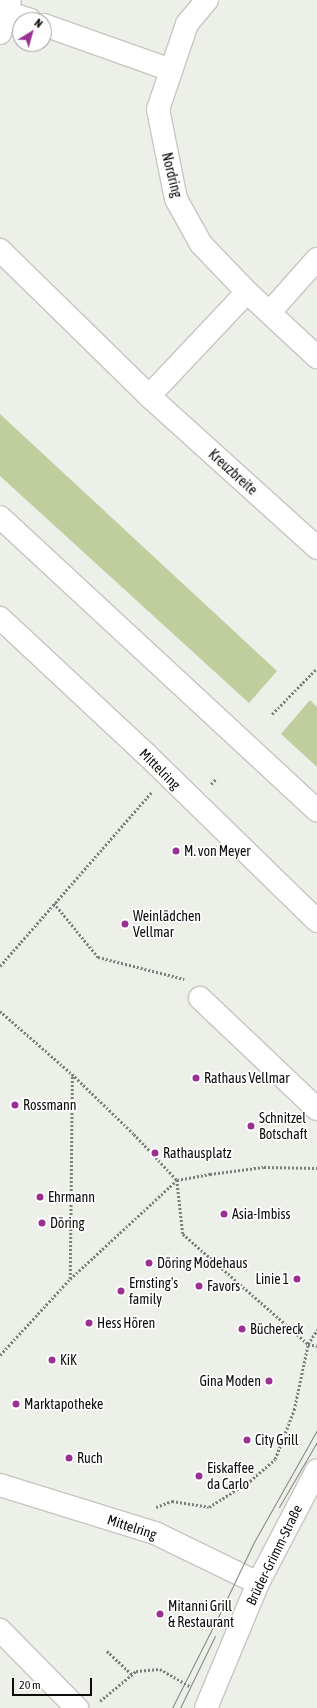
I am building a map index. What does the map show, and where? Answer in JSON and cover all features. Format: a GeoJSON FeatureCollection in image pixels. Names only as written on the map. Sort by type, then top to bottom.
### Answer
{"type":"FeatureCollection","features":[{"type":"Feature","properties":{"kind":"street","name":"Nordring"},"geometry":{"type":"LineString","coordinates":[[207,0],[187,24],[158,109],[176,199],[200,244],[247,292],[317,357]]}},
{"type":"Feature","properties":{"kind":"street"},"geometry":{"type":"LineString","coordinates":[[0,33],[8,6],[17,12]]}},
{"type":"Feature","properties":{"kind":"street"},"geometry":{"type":"LineString","coordinates":[[52,28],[171,70]]}},
{"type":"Feature","properties":{"kind":"street","name":"Kreuzbreite"},"geometry":{"type":"LineString","coordinates":[[0,250],[149,396],[317,548]]}},
{"type":"Feature","properties":{"kind":"street"},"geometry":{"type":"LineString","coordinates":[[270,312],[317,259]]}},
{"type":"Feature","properties":{"kind":"street"},"geometry":{"type":"LineString","coordinates":[[149,396],[247,292]]}},
{"type":"Feature","properties":{"kind":"street"},"geometry":{"type":"LineString","coordinates":[[0,517],[317,811]]}},
{"type":"Feature","properties":{"kind":"street","name":"Mittelring"},"geometry":{"type":"LineString","coordinates":[[0,618],[134,744],[317,921]]}},
{"type":"Feature","properties":{"kind":"street"},"geometry":{"type":"LineString","coordinates":[[200,998],[317,1109]]}},
{"type":"Feature","properties":{"kind":"street","name":"Brüder-Grimm-Straße"},"geometry":{"type":"LineString","coordinates":[[209,1702],[258,1583],[317,1470]]}},
{"type":"Feature","properties":{"kind":"street","name":"Mittelring"},"geometry":{"type":"LineString","coordinates":[[0,1485],[156,1533],[258,1583]]}},
{"type":"Feature","properties":{"kind":"street"},"geometry":{"type":"LineString","coordinates":[[0,1630],[77,1708]]}},
{"type":"Feature","properties":{"kind":"path"},"geometry":{"type":"LineString","coordinates":[[272,714],[317,668]]}},
{"type":"Feature","properties":{"kind":"path"},"geometry":{"type":"LineString","coordinates":[[0,966],[54,902],[166,776]]}},
{"type":"Feature","properties":{"kind":"path"},"geometry":{"type":"LineString","coordinates":[[54,902],[98,957],[183,977],[200,998]]}},
{"type":"Feature","properties":{"kind":"path"},"geometry":{"type":"LineString","coordinates":[[0,1011],[72,1074],[134,1134],[177,1180],[183,1234],[308,1344],[317,1346]]}},
{"type":"Feature","properties":{"kind":"path"},"geometry":{"type":"LineString","coordinates":[[70,1279],[72,1074]]}},
{"type":"Feature","properties":{"kind":"path"},"geometry":{"type":"LineString","coordinates":[[0,1355],[70,1279],[177,1180],[264,1167],[317,1168]]}},
{"type":"Feature","properties":{"kind":"path"},"geometry":{"type":"LineString","coordinates":[[121,1523],[172,1501],[209,1507],[250,1481],[276,1459],[294,1410],[308,1344],[317,1330]]}},
{"type":"Feature","properties":{"kind":"path"},"geometry":{"type":"LineString","coordinates":[[107,1651],[132,1674]]}},
{"type":"Feature","properties":{"kind":"path"},"geometry":{"type":"LineString","coordinates":[[98,1703],[136,1671],[160,1669],[209,1702]]}},
{"type":"Feature","properties":{"kind":"green space"},"geometry":{"type":"Polygon","coordinates":[[[0,414],[277,671],[249,703],[0,476],[0,414]]]}},
{"type":"Feature","properties":{"kind":"green space"},"geometry":{"type":"Polygon","coordinates":[[[310,700],[317,707],[317,767],[281,734],[310,700]]]}},
{"type":"Feature","properties":{"kind":"tram line"},"geometry":{"type":"LineString","coordinates":[[172,1708],[254,1542],[317,1430]]}},
{"type":"Feature","properties":{"kind":"tram line"},"geometry":{"type":"LineString","coordinates":[[279,1507],[317,1442]]}},
{"type":"Feature","properties":{"kind":"tram line"},"geometry":{"type":"LineString","coordinates":[[180,1708],[215,1636]]}},
{"type":"Feature","properties":{"kind":"place","name":"M. von Meyer"},"geometry":{"type":"Point","coordinates":[176,851]}},
{"type":"Feature","properties":{"kind":"place","name":"Weinlädchen Vellmar"},"geometry":{"type":"Point","coordinates":[125,924]}},
{"type":"Feature","properties":{"kind":"place","name":"Rathaus Vellmar"},"geometry":{"type":"Point","coordinates":[196,1078]}},
{"type":"Feature","properties":{"kind":"place","name":"Rossmann"},"geometry":{"type":"Point","coordinates":[15,1105]}},
{"type":"Feature","properties":{"kind":"place","name":"Schnitzel Botschaft"},"geometry":{"type":"Point","coordinates":[251,1126]}},
{"type":"Feature","properties":{"kind":"place","name":"Rathausplatz"},"geometry":{"type":"Point","coordinates":[155,1153]}},
{"type":"Feature","properties":{"kind":"place","name":"Ehrmann"},"geometry":{"type":"Point","coordinates":[40,1197]}},
{"type":"Feature","properties":{"kind":"place","name":"Asia-Imbiss"},"geometry":{"type":"Point","coordinates":[224,1214]}},
{"type":"Feature","properties":{"kind":"place","name":"Döring"},"geometry":{"type":"Point","coordinates":[42,1223]}},
{"type":"Feature","properties":{"kind":"place","name":"Döring Modehaus"},"geometry":{"type":"Point","coordinates":[149,1263]}},
{"type":"Feature","properties":{"kind":"place","name":"Linie 1"},"geometry":{"type":"Point","coordinates":[297,1279]}},
{"type":"Feature","properties":{"kind":"place","name":"Favors"},"geometry":{"type":"Point","coordinates":[199,1286]}},
{"type":"Feature","properties":{"kind":"place","name":"Ernsting's family"},"geometry":{"type":"Point","coordinates":[121,1291]}},
{"type":"Feature","properties":{"kind":"place","name":"Hess Hören"},"geometry":{"type":"Point","coordinates":[89,1323]}},
{"type":"Feature","properties":{"kind":"place","name":"Büchereck"},"geometry":{"type":"Point","coordinates":[242,1329]}},
{"type":"Feature","properties":{"kind":"place","name":"KiK"},"geometry":{"type":"Point","coordinates":[52,1360]}},
{"type":"Feature","properties":{"kind":"place","name":"Gina Moden"},"geometry":{"type":"Point","coordinates":[269,1381]}},
{"type":"Feature","properties":{"kind":"place","name":"Marktapotheke"},"geometry":{"type":"Point","coordinates":[16,1404]}},
{"type":"Feature","properties":{"kind":"place","name":"City Grill"},"geometry":{"type":"Point","coordinates":[247,1440]}},
{"type":"Feature","properties":{"kind":"place","name":"Ruch"},"geometry":{"type":"Point","coordinates":[69,1458]}},
{"type":"Feature","properties":{"kind":"place","name":"Eiskaffee da Carlo"},"geometry":{"type":"Point","coordinates":[199,1476]}},
{"type":"Feature","properties":{"kind":"place","name":"Mitanni Grill & Restaurant"},"geometry":{"type":"Point","coordinates":[160,1614]}}]}
